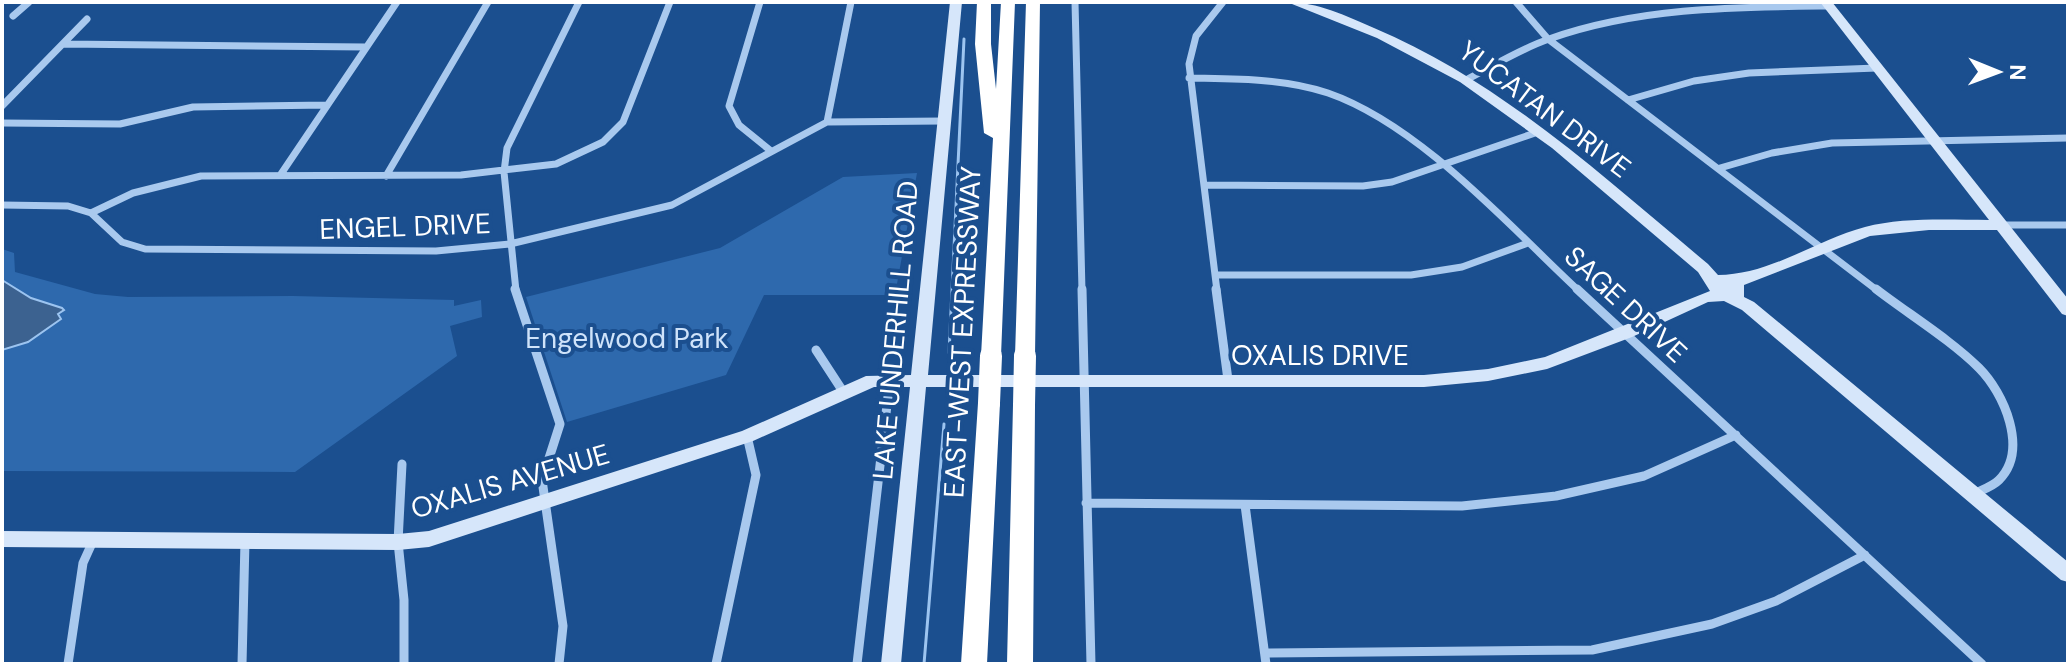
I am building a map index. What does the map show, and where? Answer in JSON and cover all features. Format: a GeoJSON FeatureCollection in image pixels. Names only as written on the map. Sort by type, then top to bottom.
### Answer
{"type":"FeatureCollection","features":[{"type":"Feature","properties":{"kind":"highway"},"geometry":{"type":"LineString","coordinates":[[984,2],[983,44],[989,113],[1000,164]]}},
{"type":"Feature","properties":{"kind":"highway","name":"EAST-WEST EXPRESSWAY"},"geometry":{"type":"LineString","coordinates":[[974,664],[1008,2]]}},
{"type":"Feature","properties":{"kind":"highway","name":"EAST-WEST EXPRESSWAY"},"geometry":{"type":"LineString","coordinates":[[1020,664],[1033,2]]}},
{"type":"Feature","properties":{"kind":"street"},"geometry":{"type":"LineString","coordinates":[[13,16],[29,2]]}},
{"type":"Feature","properties":{"kind":"street"},"geometry":{"type":"LineString","coordinates":[[281,174],[397,2]]}},
{"type":"Feature","properties":{"kind":"street"},"geometry":{"type":"LineString","coordinates":[[386,176],[488,2]]}},
{"type":"Feature","properties":{"kind":"street"},"geometry":{"type":"LineString","coordinates":[[559,664],[563,626],[542,480],[560,424],[515,289],[504,172],[507,148],[579,2]]}},
{"type":"Feature","properties":{"kind":"street"},"geometry":{"type":"LineString","coordinates":[[2,205],[68,206],[91,213],[133,193],[201,176],[386,176],[504,172],[556,164],[603,142],[623,122],[670,2]]}},
{"type":"Feature","properties":{"kind":"street"},"geometry":{"type":"LineString","coordinates":[[760,2],[729,106],[739,125],[771,151]]}},
{"type":"Feature","properties":{"kind":"street"},"geometry":{"type":"LineString","coordinates":[[827,122],[851,2]]}},
{"type":"Feature","properties":{"kind":"street","name":"LAKE UNDERHILL ROAD"},"geometry":{"type":"LineString","coordinates":[[891,664],[956,2]]}},
{"type":"Feature","properties":{"kind":"street"},"geometry":{"type":"LineString","coordinates":[[1075,2],[1091,664]]}},
{"type":"Feature","properties":{"kind":"street"},"geometry":{"type":"LineString","coordinates":[[1223,2],[1197,32],[1188,49],[1189,78],[1228,380]]}},
{"type":"Feature","properties":{"kind":"street","name":"YUCATAN DRIVE"},"geometry":{"type":"LineString","coordinates":[[1293,2],[1396,42],[1466,80],[1538,132],[2068,574]]}},
{"type":"Feature","properties":{"kind":"street"},"geometry":{"type":"LineString","coordinates":[[1516,2],[1548,39],[1959,350],[1995,387],[2011,421],[2012,452],[2000,479],[1972,495]]}},
{"type":"Feature","properties":{"kind":"street"},"geometry":{"type":"LineString","coordinates":[[1466,80],[1548,39],[1612,21],[1712,7],[1827,4],[2068,310]]}},
{"type":"Feature","properties":{"kind":"street"},"geometry":{"type":"LineString","coordinates":[[2,106],[87,19]]}},
{"type":"Feature","properties":{"kind":"street"},"geometry":{"type":"LineString","coordinates":[[63,44],[366,47]]}},
{"type":"Feature","properties":{"kind":"street"},"geometry":{"type":"LineString","coordinates":[[1628,100],[1694,81],[1749,73],[1877,68]]}},
{"type":"Feature","properties":{"kind":"street","name":"SAGE DRIVE"},"geometry":{"type":"LineString","coordinates":[[1189,78],[1265,79],[1332,92],[1402,131],[1626,333],[1982,664]]}},
{"type":"Feature","properties":{"kind":"street"},"geometry":{"type":"LineString","coordinates":[[2,123],[120,124],[193,107],[327,105]]}},
{"type":"Feature","properties":{"kind":"street","name":"ENGEL DRIVE"},"geometry":{"type":"LineString","coordinates":[[91,213],[122,242],[145,249],[436,251],[510,244],[672,205],[827,122],[943,121]]}},
{"type":"Feature","properties":{"kind":"street"},"geometry":{"type":"LineString","coordinates":[[1204,185],[1363,186],[1392,182],[1538,132]]}},
{"type":"Feature","properties":{"kind":"street"},"geometry":{"type":"LineString","coordinates":[[1720,168],[1772,153],[1832,143],[2068,138]]}},
{"type":"Feature","properties":{"kind":"street","name":"OXALIS DRIVE"},"geometry":{"type":"LineString","coordinates":[[919,379],[1424,381],[1488,375],[1547,363],[1868,231],[1929,225],[2068,225]]}},
{"type":"Feature","properties":{"kind":"street"},"geometry":{"type":"LineString","coordinates":[[1216,275],[1371,276],[1442,271],[1473,264],[1528,243]]}},
{"type":"Feature","properties":{"kind":"street"},"geometry":{"type":"LineString","coordinates":[[816,350],[844,393]]}},
{"type":"Feature","properties":{"kind":"street","name":"LAKE UNDERHILL ROAD"},"geometry":{"type":"LineString","coordinates":[[857,664],[891,379]]}},
{"type":"Feature","properties":{"kind":"street","name":"OXALIS AVENUE"},"geometry":{"type":"LineString","coordinates":[[2,539],[398,542],[429,539],[747,436],[872,381],[919,379]]}},
{"type":"Feature","properties":{"kind":"street"},"geometry":{"type":"LineString","coordinates":[[1086,503],[1462,506],[1556,496],[1644,476],[1736,435]]}},
{"type":"Feature","properties":{"kind":"street"},"geometry":{"type":"LineString","coordinates":[[716,664],[756,475],[747,436]]}},
{"type":"Feature","properties":{"kind":"street"},"geometry":{"type":"LineString","coordinates":[[402,464],[398,542],[404,600],[404,664]]}},
{"type":"Feature","properties":{"kind":"street"},"geometry":{"type":"LineString","coordinates":[[1245,505],[1265,659],[1592,650],[1712,624],[1776,601],[1865,555]]}},
{"type":"Feature","properties":{"kind":"street"},"geometry":{"type":"LineString","coordinates":[[68,664],[83,563],[94,540]]}},
{"type":"Feature","properties":{"kind":"street"},"geometry":{"type":"LineString","coordinates":[[242,664],[245,541]]}},
{"type":"Feature","properties":{"kind":"green space","name":"Engelwood Park"},"geometry":{"type":"Polygon","coordinates":[[[917,173],[895,295],[764,295],[726,375],[567,422],[526,297],[720,248],[843,177],[917,173]]]}},
{"type":"Feature","properties":{"kind":"green space"},"geometry":{"type":"Polygon","coordinates":[[[2,249],[14,253],[15,272],[95,294],[128,297],[293,296],[454,300],[454,306],[481,300],[482,317],[450,326],[457,356],[295,472],[2,471],[2,249]]]}},
{"type":"Feature","properties":{"kind":"shaded area"},"geometry":{"type":"Polygon","coordinates":[[[2,280],[31,298],[62,308],[64,310],[58,314],[61,319],[28,342],[2,350],[2,280]]]}},
{"type":"Feature","properties":{"kind":"waterway"},"geometry":{"type":"LineString","coordinates":[[949,353],[964,39]]}},
{"type":"Feature","properties":{"kind":"waterway"},"geometry":{"type":"LineString","coordinates":[[924,664],[944,424]]}}]}
